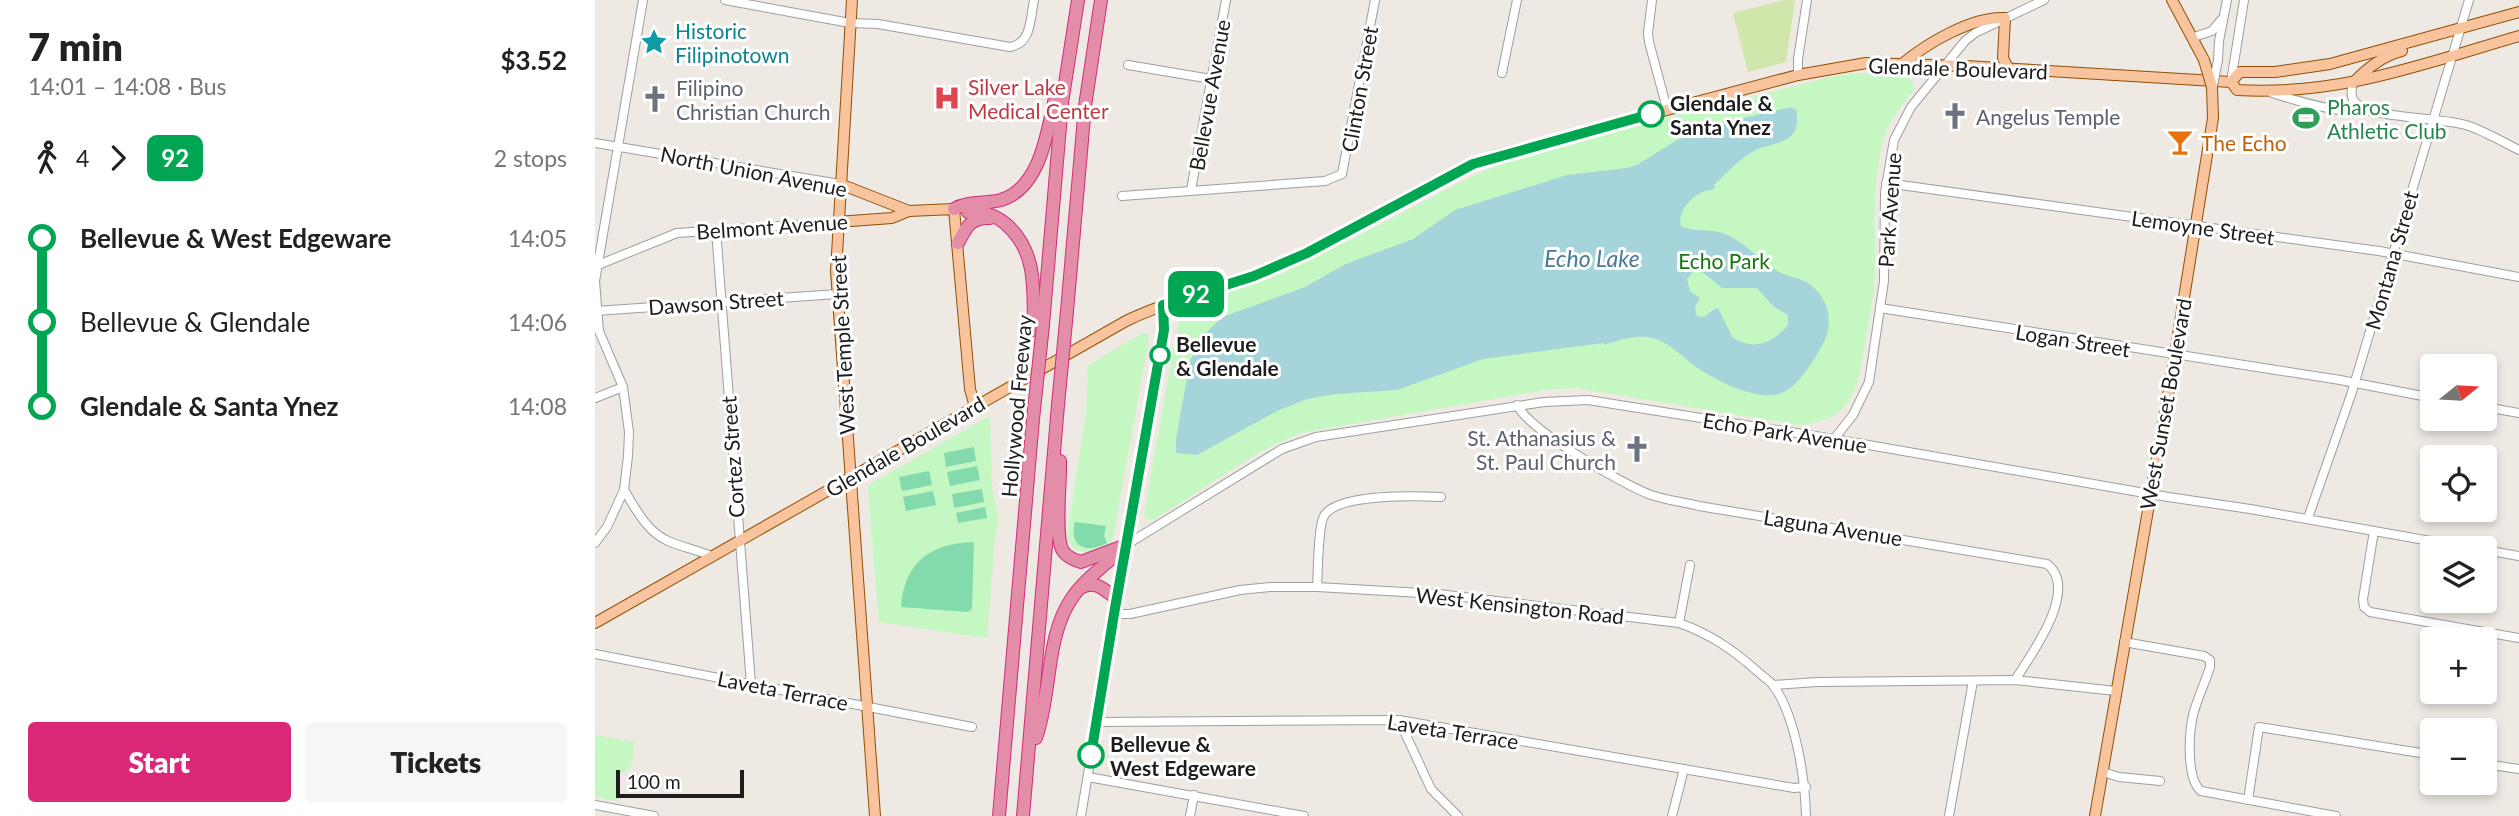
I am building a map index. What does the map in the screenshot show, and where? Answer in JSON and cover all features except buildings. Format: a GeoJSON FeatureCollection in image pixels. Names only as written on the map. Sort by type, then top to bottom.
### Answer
{"type":"FeatureCollection","features":[{"type":"Feature","properties":{"kind":"highway","name":"Hollywood Freeway"},"geometry":{"type":"LineString","coordinates":[[999,816],[1033,419],[1038,327],[1058,142],[1078,0]]}},
{"type":"Feature","properties":{"kind":"highway","name":"Hollywood Freeway"},"geometry":{"type":"LineString","coordinates":[[1023,816],[1082,131],[1101,0]]}},
{"type":"Feature","properties":{"kind":"highway"},"geometry":{"type":"LineString","coordinates":[[954,209],[966,204],[993,202],[1011,196],[1032,177],[1071,38]]}},
{"type":"Feature","properties":{"kind":"highway"},"geometry":{"type":"LineString","coordinates":[[954,209],[988,213],[1013,231],[1026,249],[1033,270],[1038,327]]}},
{"type":"Feature","properties":{"kind":"highway"},"geometry":{"type":"LineString","coordinates":[[958,243],[968,224],[981,218],[997,220],[1013,231]]}},
{"type":"Feature","properties":{"kind":"highway"},"geometry":{"type":"LineString","coordinates":[[1058,405],[1061,475],[1059,537],[1063,551],[1068,557],[1081,562],[1126,545]]}},
{"type":"Feature","properties":{"kind":"highway"},"geometry":{"type":"LineString","coordinates":[[1029,755],[1044,715],[1059,621],[1078,589],[1126,545]]}},
{"type":"Feature","properties":{"kind":"highway"},"geometry":{"type":"LineString","coordinates":[[1078,589],[1093,584],[1116,598]]}},
{"type":"Feature","properties":{"kind":"main road","name":"West Temple Street"},"geometry":{"type":"LineString","coordinates":[[852,0],[835,252],[875,816]]}},
{"type":"Feature","properties":{"kind":"main road","name":"West Sunset Boulevard"},"geometry":{"type":"LineString","coordinates":[[2095,816],[2175,356],[2213,118],[2212,88],[2204,60],[2172,0]]}},
{"type":"Feature","properties":{"kind":"main road","name":"Glendale Boulevard"},"geometry":{"type":"LineString","coordinates":[[2231,82],[2240,72],[2275,72],[2330,64],[2458,32],[2519,12]]}},
{"type":"Feature","properties":{"kind":"main road"},"geometry":{"type":"LineString","coordinates":[[1902,64],[1934,40],[1986,19],[2005,18],[2003,58],[2008,68]]}},
{"type":"Feature","properties":{"kind":"main road"},"geometry":{"type":"LineString","coordinates":[[2353,83],[2392,53],[2458,32]]}},
{"type":"Feature","properties":{"kind":"main road","name":"Glendale Boulevard"},"geometry":{"type":"LineString","coordinates":[[595,623],[1126,321],[1163,305],[1254,276],[1307,253],[1473,164],[1798,75],[1866,63],[2008,68],[2231,82],[2237,90],[2270,92],[2353,83],[2519,36]]}},
{"type":"Feature","properties":{"kind":"main road","name":"North Union Avenue"},"geometry":{"type":"LineString","coordinates":[[840,184],[909,211]]}},
{"type":"Feature","properties":{"kind":"main road"},"geometry":{"type":"LineString","coordinates":[[954,209],[970,389],[975,407]]}},
{"type":"Feature","properties":{"kind":"main road","name":"Belmont Avenue"},"geometry":{"type":"LineString","coordinates":[[837,222],[892,218],[909,211],[954,209]]}},
{"type":"Feature","properties":{"kind":"main road"},"geometry":{"type":"LineString","coordinates":[[1126,545],[1164,330],[1163,305]]}},
{"type":"Feature","properties":{"kind":"street"},"geometry":{"type":"LineString","coordinates":[[595,543],[607,527],[624,490],[629,432],[623,387],[599,331],[595,281],[643,0]]}},
{"type":"Feature","properties":{"kind":"street"},"geometry":{"type":"LineString","coordinates":[[725,0],[850,23],[878,24],[1010,47],[1020,45],[1026,40],[1034,0]]}},
{"type":"Feature","properties":{"kind":"street","name":"Bellevue Avenue"},"geometry":{"type":"LineString","coordinates":[[1191,190],[1226,0]]}},
{"type":"Feature","properties":{"kind":"street","name":"Clinton Street"},"geometry":{"type":"LineString","coordinates":[[1191,190],[1325,181],[1339,176],[1346,162],[1375,0]]}},
{"type":"Feature","properties":{"kind":"street"},"geometry":{"type":"LineString","coordinates":[[1502,73],[1517,0]]}},
{"type":"Feature","properties":{"kind":"street"},"geometry":{"type":"LineString","coordinates":[[1652,0],[1649,42],[1667,109]]}},
{"type":"Feature","properties":{"kind":"street"},"geometry":{"type":"LineString","coordinates":[[1798,75],[1807,0]]}},
{"type":"Feature","properties":{"kind":"street","name":"Park Avenue"},"geometry":{"type":"LineString","coordinates":[[1834,439],[1853,415],[1869,382],[1885,254],[1886,183],[1893,140],[1900,125],[1911,107],[1975,33],[2044,0]]}},
{"type":"Feature","properties":{"kind":"street"},"geometry":{"type":"LineString","coordinates":[[2212,88],[2227,0]]}},
{"type":"Feature","properties":{"kind":"street"},"geometry":{"type":"LineString","coordinates":[[2231,82],[2244,0]]}},
{"type":"Feature","properties":{"kind":"street","name":"Montana Street"},"geometry":{"type":"LineString","coordinates":[[2308,518],[2355,383],[2469,0]]}},
{"type":"Feature","properties":{"kind":"street"},"geometry":{"type":"LineString","coordinates":[[2194,37],[2213,31],[2224,15]]}},
{"type":"Feature","properties":{"kind":"street"},"geometry":{"type":"LineString","coordinates":[[1128,65],[1211,79]]}},
{"type":"Feature","properties":{"kind":"street"},"geometry":{"type":"LineString","coordinates":[[2353,83],[2353,99],[2371,110],[2469,126],[2519,150]]}},
{"type":"Feature","properties":{"kind":"street"},"geometry":{"type":"LineString","coordinates":[[2270,92],[2297,101],[2361,112],[2371,110]]}},
{"type":"Feature","properties":{"kind":"street","name":"North Union Avenue"},"geometry":{"type":"LineString","coordinates":[[595,143],[840,184]]}},
{"type":"Feature","properties":{"kind":"street","name":"Lemoyne Street"},"geometry":{"type":"LineString","coordinates":[[1886,183],[2392,253],[2519,277]]}},
{"type":"Feature","properties":{"kind":"street"},"geometry":{"type":"LineString","coordinates":[[1122,196],[1191,190]]}},
{"type":"Feature","properties":{"kind":"street","name":"Belmont Avenue"},"geometry":{"type":"LineString","coordinates":[[597,265],[677,233],[837,222]]}},
{"type":"Feature","properties":{"kind":"street","name":"Cortez Street"},"geometry":{"type":"LineString","coordinates":[[716,230],[751,684]]}},
{"type":"Feature","properties":{"kind":"street","name":"Dawson Street"},"geometry":{"type":"LineString","coordinates":[[596,311],[837,293]]}},
{"type":"Feature","properties":{"kind":"street","name":"Logan Street"},"geometry":{"type":"LineString","coordinates":[[1880,308],[2420,396]]}},
{"type":"Feature","properties":{"kind":"street"},"geometry":{"type":"LineString","coordinates":[[595,398],[623,387]]}},
{"type":"Feature","properties":{"kind":"street","name":"Echo Park Avenue"},"geometry":{"type":"LineString","coordinates":[[1126,545],[1282,449],[1304,440],[1559,400],[1588,400],[1834,439],[2420,539]]}},
{"type":"Feature","properties":{"kind":"street","name":"Laguna Avenue"},"geometry":{"type":"LineString","coordinates":[[1517,405],[1522,415],[1538,428],[1620,481],[1652,495],[1699,506],[2047,564],[2052,568],[2058,583],[2056,606],[2015,680]]}},
{"type":"Feature","properties":{"kind":"street"},"geometry":{"type":"LineString","coordinates":[[2497,409],[2519,413]]}},
{"type":"Feature","properties":{"kind":"street"},"geometry":{"type":"LineString","coordinates":[[624,490],[640,516],[658,534],[668,541],[711,556]]}},
{"type":"Feature","properties":{"kind":"street"},"geometry":{"type":"LineString","coordinates":[[1317,587],[1323,518],[1332,508],[1391,495],[1441,497]]}},
{"type":"Feature","properties":{"kind":"street"},"geometry":{"type":"LineString","coordinates":[[2374,531],[2363,599],[2364,607],[2370,612],[2519,638]]}},
{"type":"Feature","properties":{"kind":"street"},"geometry":{"type":"LineString","coordinates":[[1081,816],[1126,545]]}},
{"type":"Feature","properties":{"kind":"street"},"geometry":{"type":"LineString","coordinates":[[2497,552],[2519,556]]}},
{"type":"Feature","properties":{"kind":"street"},"geometry":{"type":"LineString","coordinates":[[1679,623],[1690,565]]}},
{"type":"Feature","properties":{"kind":"street","name":"West Kensington Road"},"geometry":{"type":"LineString","coordinates":[[1114,614],[1130,614],[1250,589],[1317,587],[1439,594],[1679,623],[1699,630],[1730,647],[1773,685],[1789,719],[1806,787],[1806,816]]}},
{"type":"Feature","properties":{"kind":"street"},"geometry":{"type":"LineString","coordinates":[[2124,642],[2204,656],[2210,660],[2193,716],[2190,748],[2195,787],[2201,791],[2336,816]]}},
{"type":"Feature","properties":{"kind":"street","name":"Laveta Terrace"},"geometry":{"type":"LineString","coordinates":[[595,654],[972,727]]}},
{"type":"Feature","properties":{"kind":"street"},"geometry":{"type":"LineString","coordinates":[[1773,685],[2015,680],[2116,691]]}},
{"type":"Feature","properties":{"kind":"street"},"geometry":{"type":"LineString","coordinates":[[1949,816],[1973,681]]}},
{"type":"Feature","properties":{"kind":"street"},"geometry":{"type":"LineString","coordinates":[[1399,720],[1431,789],[1458,816]]}},
{"type":"Feature","properties":{"kind":"street","name":"Laveta Terrace"},"geometry":{"type":"LineString","coordinates":[[1096,722],[1399,720],[1794,788],[1806,787]]}},
{"type":"Feature","properties":{"kind":"street"},"geometry":{"type":"LineString","coordinates":[[2248,800],[2259,727],[2420,753]]}},
{"type":"Feature","properties":{"kind":"street"},"geometry":{"type":"LineString","coordinates":[[2497,766],[2519,769]]}},
{"type":"Feature","properties":{"kind":"street"},"geometry":{"type":"LineString","coordinates":[[1672,816],[1684,769]]}},
{"type":"Feature","properties":{"kind":"street"},"geometry":{"type":"LineString","coordinates":[[2102,772],[2119,777],[2160,781]]}},
{"type":"Feature","properties":{"kind":"street"},"geometry":{"type":"LineString","coordinates":[[1088,777],[1304,816]]}},
{"type":"Feature","properties":{"kind":"street"},"geometry":{"type":"LineString","coordinates":[[1190,816],[1194,795]]}},
{"type":"Feature","properties":{"kind":"street"},"geometry":{"type":"LineString","coordinates":[[595,805],[654,816]]}},
{"type":"Feature","properties":{"kind":"green space"},"geometry":{"type":"Polygon","coordinates":[[[1784,0],[1795,0],[1786,62],[1748,72],[1733,13],[1784,0]]]}},
{"type":"Feature","properties":{"kind":"green space","name":"Echo Park"},"geometry":{"type":"Polygon","coordinates":[[[1839,75],[1904,75],[1912,80],[1913,91],[1885,134],[1879,156],[1871,309],[1857,382],[1843,408],[1833,415],[1817,422],[1799,425],[1576,388],[1544,390],[1300,433],[1261,451],[1153,520],[1144,515],[1177,329],[1184,308],[1278,275],[1501,164],[1662,119],[1839,75]]]}},
{"type":"Feature","properties":{"kind":"green space"},"geometry":{"type":"Polygon","coordinates":[[[1147,333],[1149,338],[1112,542],[1093,551],[1081,552],[1075,549],[1067,537],[1086,413],[1088,365],[1147,333]]]}},
{"type":"Feature","properties":{"kind":"green space"},"geometry":{"type":"Polygon","coordinates":[[[990,416],[992,489],[999,522],[995,538],[987,638],[879,622],[868,487],[990,416]]]}},
{"type":"Feature","properties":{"kind":"green space"},"geometry":{"type":"Polygon","coordinates":[[[974,447],[976,461],[946,467],[944,453],[974,447]]]}},
{"type":"Feature","properties":{"kind":"green space"},"geometry":{"type":"Polygon","coordinates":[[[977,466],[980,480],[950,486],[947,472],[977,466]]]}},
{"type":"Feature","properties":{"kind":"green space"},"geometry":{"type":"Polygon","coordinates":[[[929,471],[932,485],[902,491],[899,477],[929,471]]]}},
{"type":"Feature","properties":{"kind":"green space"},"geometry":{"type":"Polygon","coordinates":[[[982,489],[984,502],[954,508],[952,494],[982,489]]]}},
{"type":"Feature","properties":{"kind":"green space"},"geometry":{"type":"Polygon","coordinates":[[[933,491],[936,505],[906,511],[903,497],[933,491]]]}},
{"type":"Feature","properties":{"kind":"green space"},"geometry":{"type":"Polygon","coordinates":[[[985,507],[987,518],[958,523],[956,513],[985,507]]]}},
{"type":"Feature","properties":{"kind":"green space"},"geometry":{"type":"Polygon","coordinates":[[[1075,522],[1106,526],[1104,536],[1107,543],[1093,548],[1081,546],[1074,537],[1075,522]]]}},
{"type":"Feature","properties":{"kind":"green space"},"geometry":{"type":"Polygon","coordinates":[[[974,542],[972,609],[968,612],[901,607],[908,578],[923,558],[945,546],[974,542]]]}},
{"type":"Feature","properties":{"kind":"green space"},"geometry":{"type":"Polygon","coordinates":[[[595,735],[635,742],[631,767],[620,774],[618,801],[595,797],[595,735]]]}},
{"type":"Feature","properties":{"kind":"water","name":"Echo Lake"},"geometry":{"type":"Polygon","coordinates":[[[1791,107],[1796,110],[1797,120],[1791,136],[1750,153],[1714,185],[1715,188],[1700,193],[1690,201],[1683,210],[1680,221],[1681,226],[1691,229],[1730,236],[1779,272],[1812,286],[1824,300],[1829,318],[1827,335],[1801,378],[1784,392],[1763,395],[1738,389],[1704,372],[1660,340],[1636,337],[1604,345],[1603,343],[1483,359],[1397,390],[1307,399],[1277,411],[1197,455],[1176,453],[1176,439],[1190,361],[1201,338],[1222,317],[1305,287],[1346,264],[1413,239],[1455,210],[1567,175],[1637,165],[1677,140],[1744,118],[1791,107]],[[1695,269],[1687,279],[1690,291],[1700,298],[1695,307],[1696,315],[1702,317],[1718,308],[1733,338],[1749,344],[1763,343],[1788,325],[1788,315],[1773,306],[1757,288],[1722,288],[1695,269]]]}},
{"type":"Feature","properties":{"kind":"bus line","name":"92"},"geometry":{"type":"LineString","coordinates":[[1091,755],[1164,330],[1163,305],[1254,276],[1307,253],[1473,164],[1651,114]]}},
{"type":"Feature","properties":{"kind":"place","name":"Historic Filipinotown"},"geometry":{"type":"Point","coordinates":[654,42]}},
{"type":"Feature","properties":{"kind":"place","name":"Silver Lake Medical Center"},"geometry":{"type":"Point","coordinates":[947,98]}},
{"type":"Feature","properties":{"kind":"place","name":"Filipino Christian Church"},"geometry":{"type":"Point","coordinates":[655,99]}},
{"type":"Feature","properties":{"kind":"place","name":"Glendale & Santa Ynez"},"geometry":{"type":"Point","coordinates":[1651,114]}},
{"type":"Feature","properties":{"kind":"place","name":"Angelus Temple"},"geometry":{"type":"Point","coordinates":[1955,116]}},
{"type":"Feature","properties":{"kind":"place","name":"Pharos Athletic Club"},"geometry":{"type":"Point","coordinates":[2306,118]}},
{"type":"Feature","properties":{"kind":"place","name":"The Echo"},"geometry":{"type":"Point","coordinates":[2180,142]}},
{"type":"Feature","properties":{"kind":"place","name":"Bellevue & Glendale"},"geometry":{"type":"Point","coordinates":[1160,355]}},
{"type":"Feature","properties":{"kind":"place","name":"St. Athanasius & St. Paul Church"},"geometry":{"type":"Point","coordinates":[1637,449]}},
{"type":"Feature","properties":{"kind":"place","name":"Bellevue & West Edgeware"},"geometry":{"type":"Point","coordinates":[1091,755]}}]}
